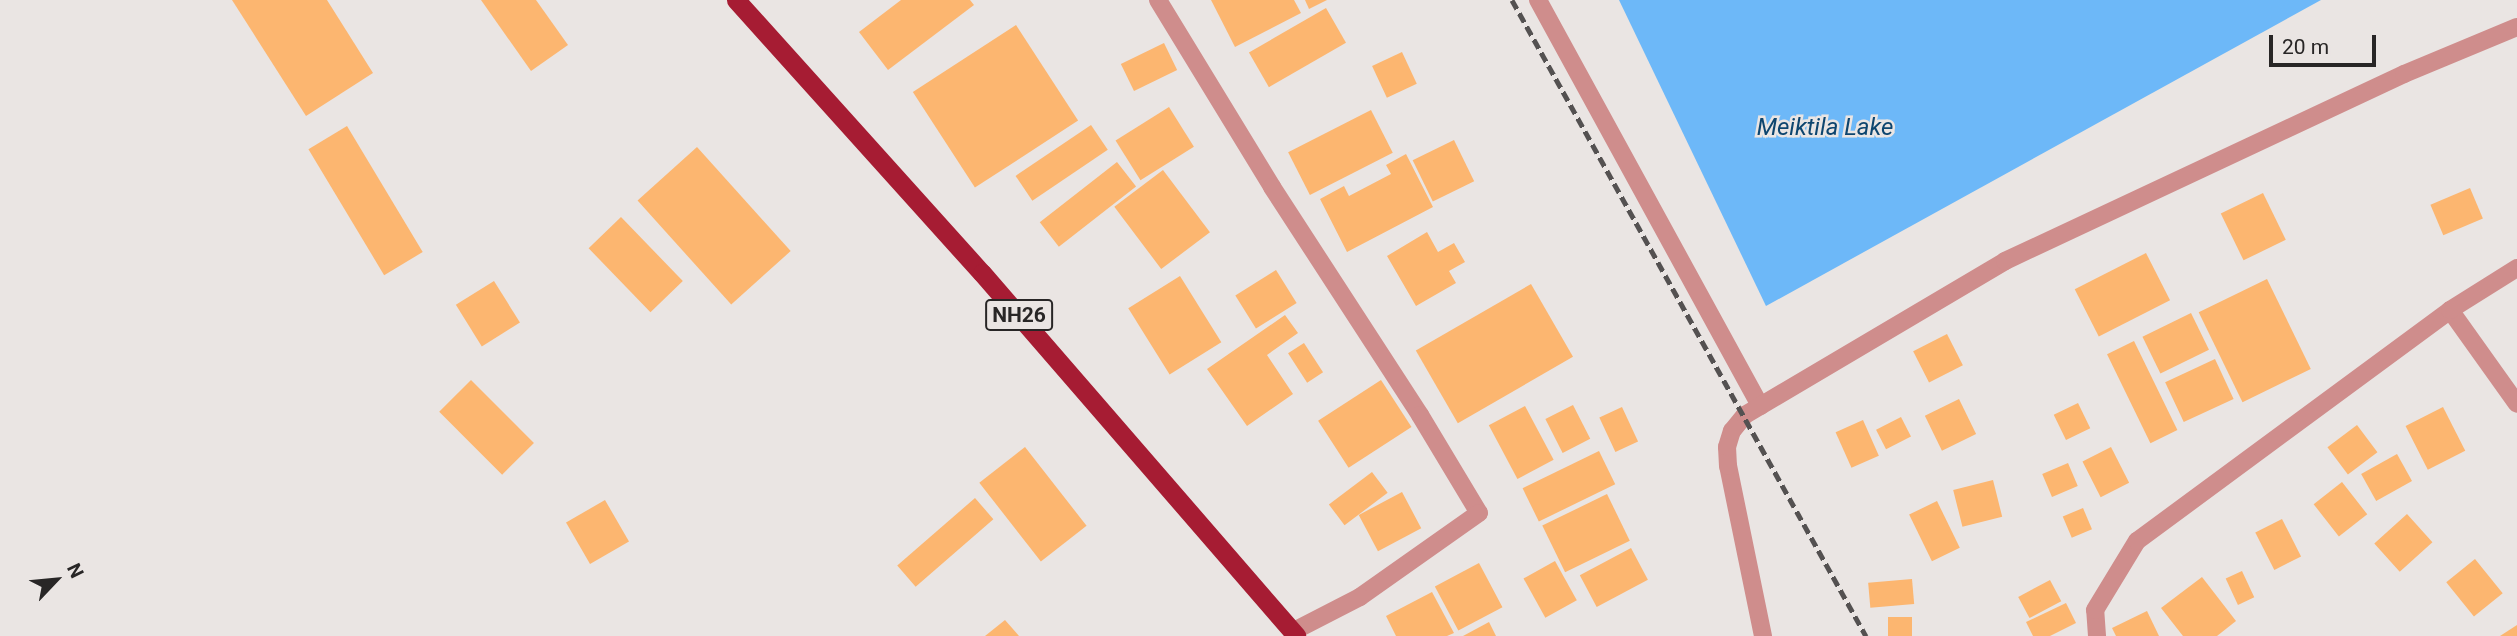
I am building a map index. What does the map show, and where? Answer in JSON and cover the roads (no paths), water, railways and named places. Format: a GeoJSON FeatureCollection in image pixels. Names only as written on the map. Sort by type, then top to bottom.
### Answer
{"type":"FeatureCollection","features":[{"type":"Feature","properties":{"kind":"highway","name":"NH26"},"geometry":{"type":"LineString","coordinates":[[736,0],[982,273],[1294,634]]}},
{"type":"Feature","properties":{"kind":"street"},"geometry":{"type":"LineString","coordinates":[[1158,0],[1272,187],[1420,415],[1479,513],[1360,597],[1294,634]]}},
{"type":"Feature","properties":{"kind":"street"},"geometry":{"type":"LineString","coordinates":[[1538,0],[1760,406]]}},
{"type":"Feature","properties":{"kind":"street"},"geometry":{"type":"LineString","coordinates":[[1763,636],[1728,466],[1727,447],[1732,431],[1745,415],[2005,261],[2404,74],[2517,27]]}},
{"type":"Feature","properties":{"kind":"street"},"geometry":{"type":"LineString","coordinates":[[2097,636],[2095,610],[2137,541],[2450,310],[2517,268]]}},
{"type":"Feature","properties":{"kind":"street"},"geometry":{"type":"LineString","coordinates":[[2450,310],[2517,404]]}},
{"type":"Feature","properties":{"kind":"water","name":"Meiktila Lake"},"geometry":{"type":"Polygon","coordinates":[[[1619,0],[2321,0],[1766,306],[1619,0]]]}},
{"type":"Feature","properties":{"kind":"railway"},"geometry":{"type":"LineString","coordinates":[[1512,0],[1866,636]]}}]}
